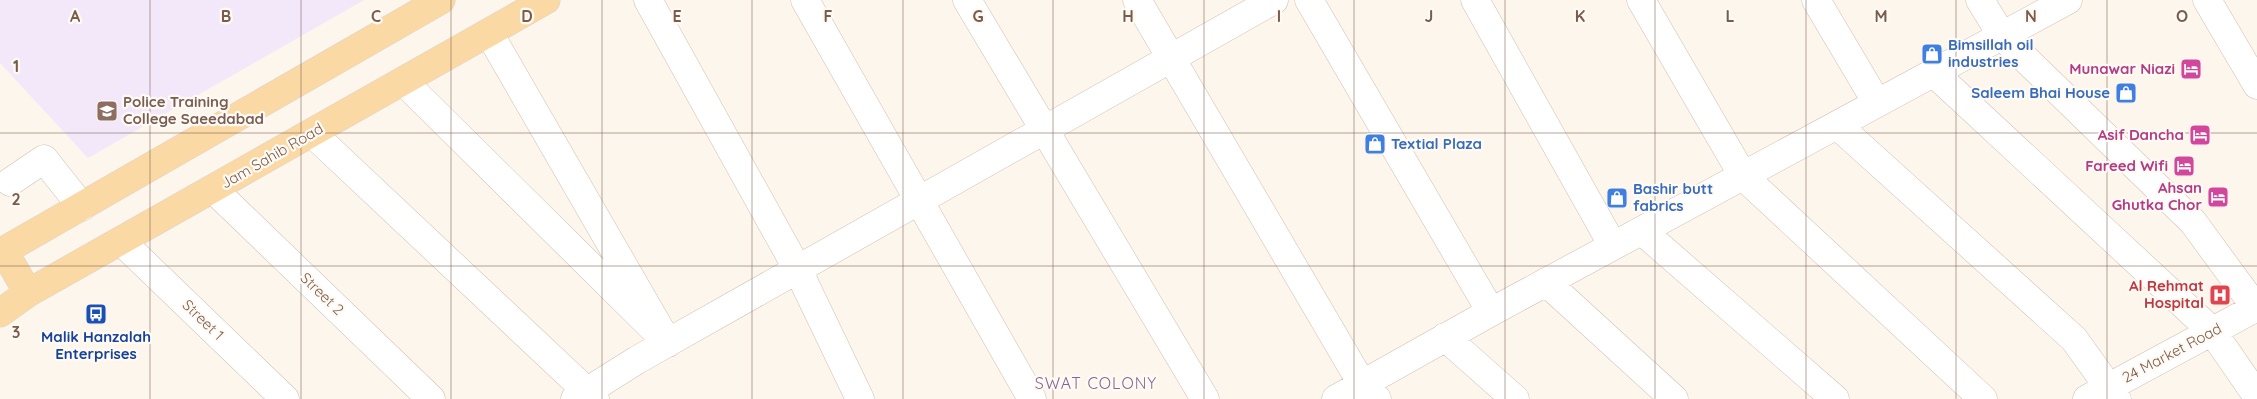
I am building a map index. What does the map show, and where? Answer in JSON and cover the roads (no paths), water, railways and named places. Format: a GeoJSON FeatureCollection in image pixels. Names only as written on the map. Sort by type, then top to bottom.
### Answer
{"type":"FeatureCollection","features":[{"type":"Feature","properties":{"kind":"main road"},"geometry":{"type":"LineString","coordinates":[[28,293],[1,250],[82,207],[441,0]]}},
{"type":"Feature","properties":{"kind":"main road","name":"Jam Sahib Road"},"geometry":{"type":"LineString","coordinates":[[0,313],[28,293],[122,242],[546,0]]}},
{"type":"Feature","properties":{"kind":"street"},"geometry":{"type":"LineString","coordinates":[[648,0],[798,270],[860,399]]}},
{"type":"Feature","properties":{"kind":"street"},"geometry":{"type":"LineString","coordinates":[[805,0],[1032,399]]}},
{"type":"Feature","properties":{"kind":"street"},"geometry":{"type":"LineString","coordinates":[[967,0],[1205,399]]}},
{"type":"Feature","properties":{"kind":"street"},"geometry":{"type":"LineString","coordinates":[[1137,0],[1369,392]]}},
{"type":"Feature","properties":{"kind":"street"},"geometry":{"type":"LineString","coordinates":[[312,133],[585,397],[668,343],[1274,0]]}},
{"type":"Feature","properties":{"kind":"street"},"geometry":{"type":"LineString","coordinates":[[1309,0],[1491,312]]}},
{"type":"Feature","properties":{"kind":"street"},"geometry":{"type":"LineString","coordinates":[[1475,0],[1614,246]]}},
{"type":"Feature","properties":{"kind":"street"},"geometry":{"type":"LineString","coordinates":[[1641,0],[1743,176],[1983,399]]}},
{"type":"Feature","properties":{"kind":"street"},"geometry":{"type":"LineString","coordinates":[[1816,0],[1877,103]]}},
{"type":"Feature","properties":{"kind":"street"},"geometry":{"type":"LineString","coordinates":[[1980,0],[2002,36],[2193,222],[2256,307]]}},
{"type":"Feature","properties":{"kind":"street"},"geometry":{"type":"LineString","coordinates":[[1336,399],[1369,392],[1445,337],[2068,0]]}},
{"type":"Feature","properties":{"kind":"street"},"geometry":{"type":"LineString","coordinates":[[2208,0],[2257,86]]}},
{"type":"Feature","properties":{"kind":"street"},"geometry":{"type":"LineString","coordinates":[[489,33],[668,343]]}},
{"type":"Feature","properties":{"kind":"street"},"geometry":{"type":"LineString","coordinates":[[1934,72],[2212,331],[2257,396]]}},
{"type":"Feature","properties":{"kind":"street"},"geometry":{"type":"LineString","coordinates":[[403,81],[668,343]]}},
{"type":"Feature","properties":{"kind":"street"},"geometry":{"type":"LineString","coordinates":[[1837,125],[2074,339],[2104,395]]}},
{"type":"Feature","properties":{"kind":"street"},"geometry":{"type":"LineString","coordinates":[[3,181],[44,158],[82,207]]}},
{"type":"Feature","properties":{"kind":"street","name":"Street 2"},"geometry":{"type":"LineString","coordinates":[[213,189],[431,399]]}},
{"type":"Feature","properties":{"kind":"street"},"geometry":{"type":"LineString","coordinates":[[1642,231],[1835,399]]}},
{"type":"Feature","properties":{"kind":"street","name":"Street 1"},"geometry":{"type":"LineString","coordinates":[[122,242],[285,399]]}},
{"type":"Feature","properties":{"kind":"street"},"geometry":{"type":"LineString","coordinates":[[1546,282],[1674,399]]}},
{"type":"Feature","properties":{"kind":"street","name":"24 Market Road"},"geometry":{"type":"LineString","coordinates":[[2104,395],[2256,307]]}},
{"type":"Feature","properties":{"kind":"street"},"geometry":{"type":"LineString","coordinates":[[1445,337],[1515,399]]}},
{"type":"Feature","properties":{"kind":"place","name":"Bimsillah oil industries"},"geometry":{"type":"Point","coordinates":[1932,54]}},
{"type":"Feature","properties":{"kind":"place","name":"Munawar Niazi"},"geometry":{"type":"Point","coordinates":[2191,69]}},
{"type":"Feature","properties":{"kind":"place","name":"Saleem Bhai House"},"geometry":{"type":"Point","coordinates":[2126,93]}},
{"type":"Feature","properties":{"kind":"place","name":"Police Training College Saeedabad"},"geometry":{"type":"Point","coordinates":[107,111]}},
{"type":"Feature","properties":{"kind":"place","name":"Asif Dancha"},"geometry":{"type":"Point","coordinates":[2200,135]}},
{"type":"Feature","properties":{"kind":"place","name":"Textial Plaza"},"geometry":{"type":"Point","coordinates":[1375,144]}},
{"type":"Feature","properties":{"kind":"place","name":"Fareed Wifi"},"geometry":{"type":"Point","coordinates":[2184,166]}},
{"type":"Feature","properties":{"kind":"place","name":"Ahsan Ghutka Chor"},"geometry":{"type":"Point","coordinates":[2218,197]}},
{"type":"Feature","properties":{"kind":"place","name":"Bashir butt fabrics"},"geometry":{"type":"Point","coordinates":[1617,198]}},
{"type":"Feature","properties":{"kind":"place","name":"Al Rehmat Hospital"},"geometry":{"type":"Point","coordinates":[2220,295]}},
{"type":"Feature","properties":{"kind":"place","name":"Malik Hanzalah Enterprises"},"geometry":{"type":"Point","coordinates":[96,314]}},
{"type":"Feature","properties":{"kind":"district","name":"SWAT COLONY"},"geometry":{"type":"Point","coordinates":[1096,383]}}]}
